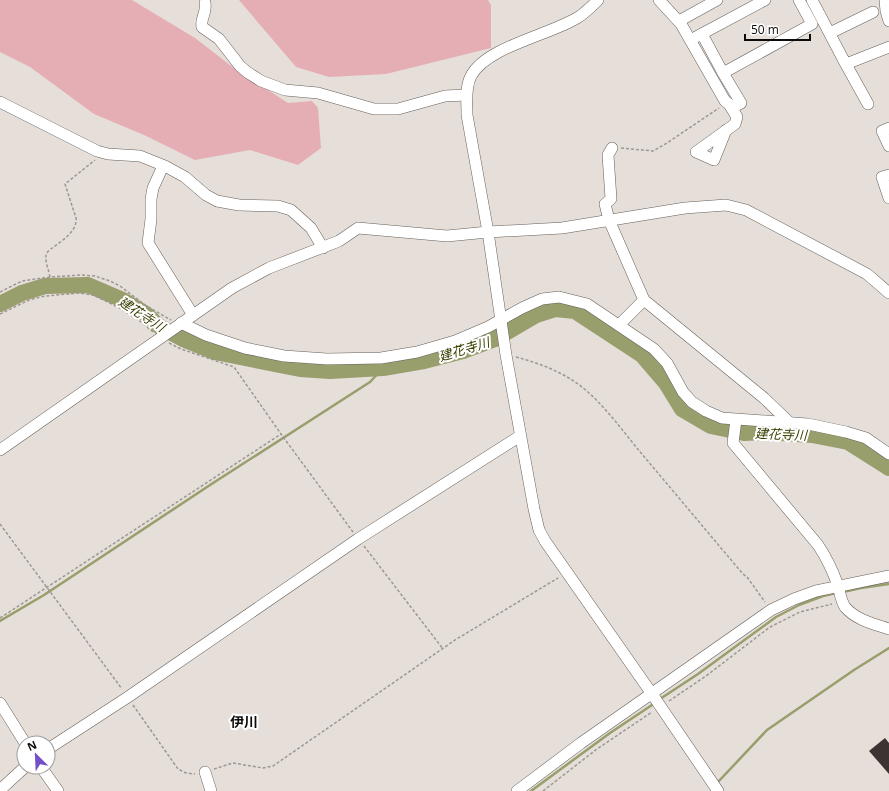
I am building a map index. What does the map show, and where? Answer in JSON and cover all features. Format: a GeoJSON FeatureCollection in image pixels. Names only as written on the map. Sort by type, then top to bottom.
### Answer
{"type":"FeatureCollection","features":[{"type":"Feature","properties":{"kind":"street"},"geometry":{"type":"LineString","coordinates":[[598,0],[577,18],[495,54],[478,65],[470,77],[466,95],[467,115],[488,232],[506,355],[520,436],[539,530],[566,573],[652,694],[718,791]]}},
{"type":"Feature","properties":{"kind":"street"},"geometry":{"type":"LineString","coordinates":[[659,0],[679,21],[725,101],[737,117],[735,124],[726,130]]}},
{"type":"Feature","properties":{"kind":"street"},"geometry":{"type":"LineString","coordinates":[[679,21],[717,0]]}},
{"type":"Feature","properties":{"kind":"street"},"geometry":{"type":"LineString","coordinates":[[691,41],[765,0]]}},
{"type":"Feature","properties":{"kind":"street"},"geometry":{"type":"LineString","coordinates":[[724,72],[812,24],[799,0]]}},
{"type":"Feature","properties":{"kind":"street"},"geometry":{"type":"LineString","coordinates":[[812,0],[868,104]]}},
{"type":"Feature","properties":{"kind":"street"},"geometry":{"type":"LineString","coordinates":[[885,0],[889,21]]}},
{"type":"Feature","properties":{"kind":"street"},"geometry":{"type":"LineString","coordinates":[[205,2],[206,10],[201,23],[202,27],[219,40],[240,66],[247,72],[261,81],[285,90],[318,93],[374,109],[398,109],[445,96],[466,95]]}},
{"type":"Feature","properties":{"kind":"street"},"geometry":{"type":"LineString","coordinates":[[830,34],[873,12]]}},
{"type":"Feature","properties":{"kind":"street"},"geometry":{"type":"LineString","coordinates":[[702,34],[741,103],[730,106]]}},
{"type":"Feature","properties":{"kind":"street"},"geometry":{"type":"LineString","coordinates":[[846,64],[889,47]]}},
{"type":"Feature","properties":{"kind":"street"},"geometry":{"type":"LineString","coordinates":[[0,102],[101,152],[108,154],[140,156],[185,176],[206,195],[217,201],[239,205],[278,206],[291,210],[311,228],[323,248]]}},
{"type":"Feature","properties":{"kind":"street"},"geometry":{"type":"LineString","coordinates":[[889,128],[882,131],[889,146]]}},
{"type":"Feature","properties":{"kind":"street"},"geometry":{"type":"LineString","coordinates":[[612,148],[608,155],[611,199],[605,204],[609,220],[644,300],[764,398],[790,423]]}},
{"type":"Feature","properties":{"kind":"street"},"geometry":{"type":"LineString","coordinates":[[163,166],[153,188],[148,243],[193,315]]}},
{"type":"Feature","properties":{"kind":"street"},"geometry":{"type":"LineString","coordinates":[[889,175],[882,178],[889,198]]}},
{"type":"Feature","properties":{"kind":"street"},"geometry":{"type":"LineString","coordinates":[[0,450],[232,288],[269,268],[339,241],[358,228],[447,236],[562,228],[686,208],[726,205],[746,210],[867,274],[889,293]]}},
{"type":"Feature","properties":{"kind":"street"},"geometry":{"type":"LineString","coordinates":[[181,323],[206,335],[245,348],[284,356],[327,359],[381,358],[417,352],[455,341],[501,321],[542,299],[559,297],[587,304],[654,348],[667,363],[683,392],[692,402],[711,414],[722,418],[736,420],[808,424],[828,428],[866,438],[889,454]]}},
{"type":"Feature","properties":{"kind":"street"},"geometry":{"type":"LineString","coordinates":[[619,325],[644,300]]}},
{"type":"Feature","properties":{"kind":"street"},"geometry":{"type":"LineString","coordinates":[[736,420],[734,443],[818,545],[828,560],[845,607],[866,622],[889,629]]}},
{"type":"Feature","properties":{"kind":"street"},"geometry":{"type":"LineString","coordinates":[[56,745],[358,539],[520,436]]}},
{"type":"Feature","properties":{"kind":"street"},"geometry":{"type":"LineString","coordinates":[[517,791],[581,743],[771,610],[816,591],[889,576]]}},
{"type":"Feature","properties":{"kind":"street"},"geometry":{"type":"LineString","coordinates":[[0,703],[20,735]]}},
{"type":"Feature","properties":{"kind":"street"},"geometry":{"type":"LineString","coordinates":[[205,772],[210,791]]}},
{"type":"Feature","properties":{"kind":"street"},"geometry":{"type":"LineString","coordinates":[[0,790],[16,775]]}},
{"type":"Feature","properties":{"kind":"street"},"geometry":{"type":"LineString","coordinates":[[47,775],[58,791]]}},
{"type":"Feature","properties":{"kind":"path"},"geometry":{"type":"LineString","coordinates":[[612,148],[653,151],[722,106],[730,106]]}},
{"type":"Feature","properties":{"kind":"path"},"geometry":{"type":"LineString","coordinates":[[50,277],[46,255],[47,251],[58,245],[74,229],[77,223],[65,184],[98,157],[101,152]]}},
{"type":"Feature","properties":{"kind":"path"},"geometry":{"type":"LineString","coordinates":[[0,292],[22,281],[50,277],[81,275],[95,276],[110,281],[160,314],[173,321],[181,323]]}},
{"type":"Feature","properties":{"kind":"path"},"geometry":{"type":"LineString","coordinates":[[0,314],[28,300],[45,296],[80,293],[93,295],[118,307],[140,321],[160,338],[181,349],[234,367],[358,539],[443,649]]}},
{"type":"Feature","properties":{"kind":"path"},"geometry":{"type":"LineString","coordinates":[[506,355],[533,361],[572,380],[590,393],[747,577],[771,610]]}},
{"type":"Feature","properties":{"kind":"path"},"geometry":{"type":"LineString","coordinates":[[0,618],[281,434]]}},
{"type":"Feature","properties":{"kind":"path"},"geometry":{"type":"LineString","coordinates":[[0,524],[128,697],[178,769],[186,773],[200,774],[233,763],[263,768],[273,766],[456,640],[566,573]]}},
{"type":"Feature","properties":{"kind":"path"},"geometry":{"type":"LineString","coordinates":[[542,791],[597,749],[706,676],[770,627],[800,612],[842,601]]}},
{"type":"Feature","properties":{"kind":"shaded area"},"geometry":{"type":"Polygon","coordinates":[[[0,0],[132,0],[195,38],[230,65],[288,103],[312,101],[318,108],[321,148],[298,165],[250,150],[195,160],[144,135],[94,114],[30,67],[0,52],[0,0]]]}},
{"type":"Feature","properties":{"kind":"shaded area"},"geometry":{"type":"Polygon","coordinates":[[[239,0],[488,0],[491,5],[491,48],[386,74],[329,77],[296,67],[239,0]]]}},
{"type":"Feature","properties":{"kind":"building"},"geometry":{"type":"Polygon","coordinates":[[[885,738],[889,743],[889,774],[869,751],[885,738]]]}},
{"type":"Feature","properties":{"kind":"waterway","name":"建花寺川"},"geometry":{"type":"LineString","coordinates":[[0,304],[22,293],[45,286],[88,285],[123,300],[146,314],[160,327],[183,339],[215,352],[300,369],[330,371],[383,368],[424,361],[463,351],[495,339],[536,315],[555,309],[575,311],[642,355],[666,383],[682,409],[711,426],[744,433],[765,432],[812,435],[848,442],[889,468]]}},
{"type":"Feature","properties":{"kind":"waterway"},"geometry":{"type":"LineString","coordinates":[[0,621],[44,595],[210,485],[370,382],[383,368]]}},
{"type":"Feature","properties":{"kind":"waterway"},"geometry":{"type":"LineString","coordinates":[[843,592],[889,584]]}},
{"type":"Feature","properties":{"kind":"waterway"},"geometry":{"type":"LineString","coordinates":[[660,699],[698,674],[776,617],[799,605],[836,593]]}},
{"type":"Feature","properties":{"kind":"waterway"},"geometry":{"type":"LineString","coordinates":[[718,782],[767,730],[854,670],[889,648]]}},
{"type":"Feature","properties":{"kind":"waterway"},"geometry":{"type":"LineString","coordinates":[[531,791],[610,733],[655,703]]}},
{"type":"Feature","properties":{"kind":"district","name":"伊川"},"geometry":{"type":"Point","coordinates":[244,722]}}]}
